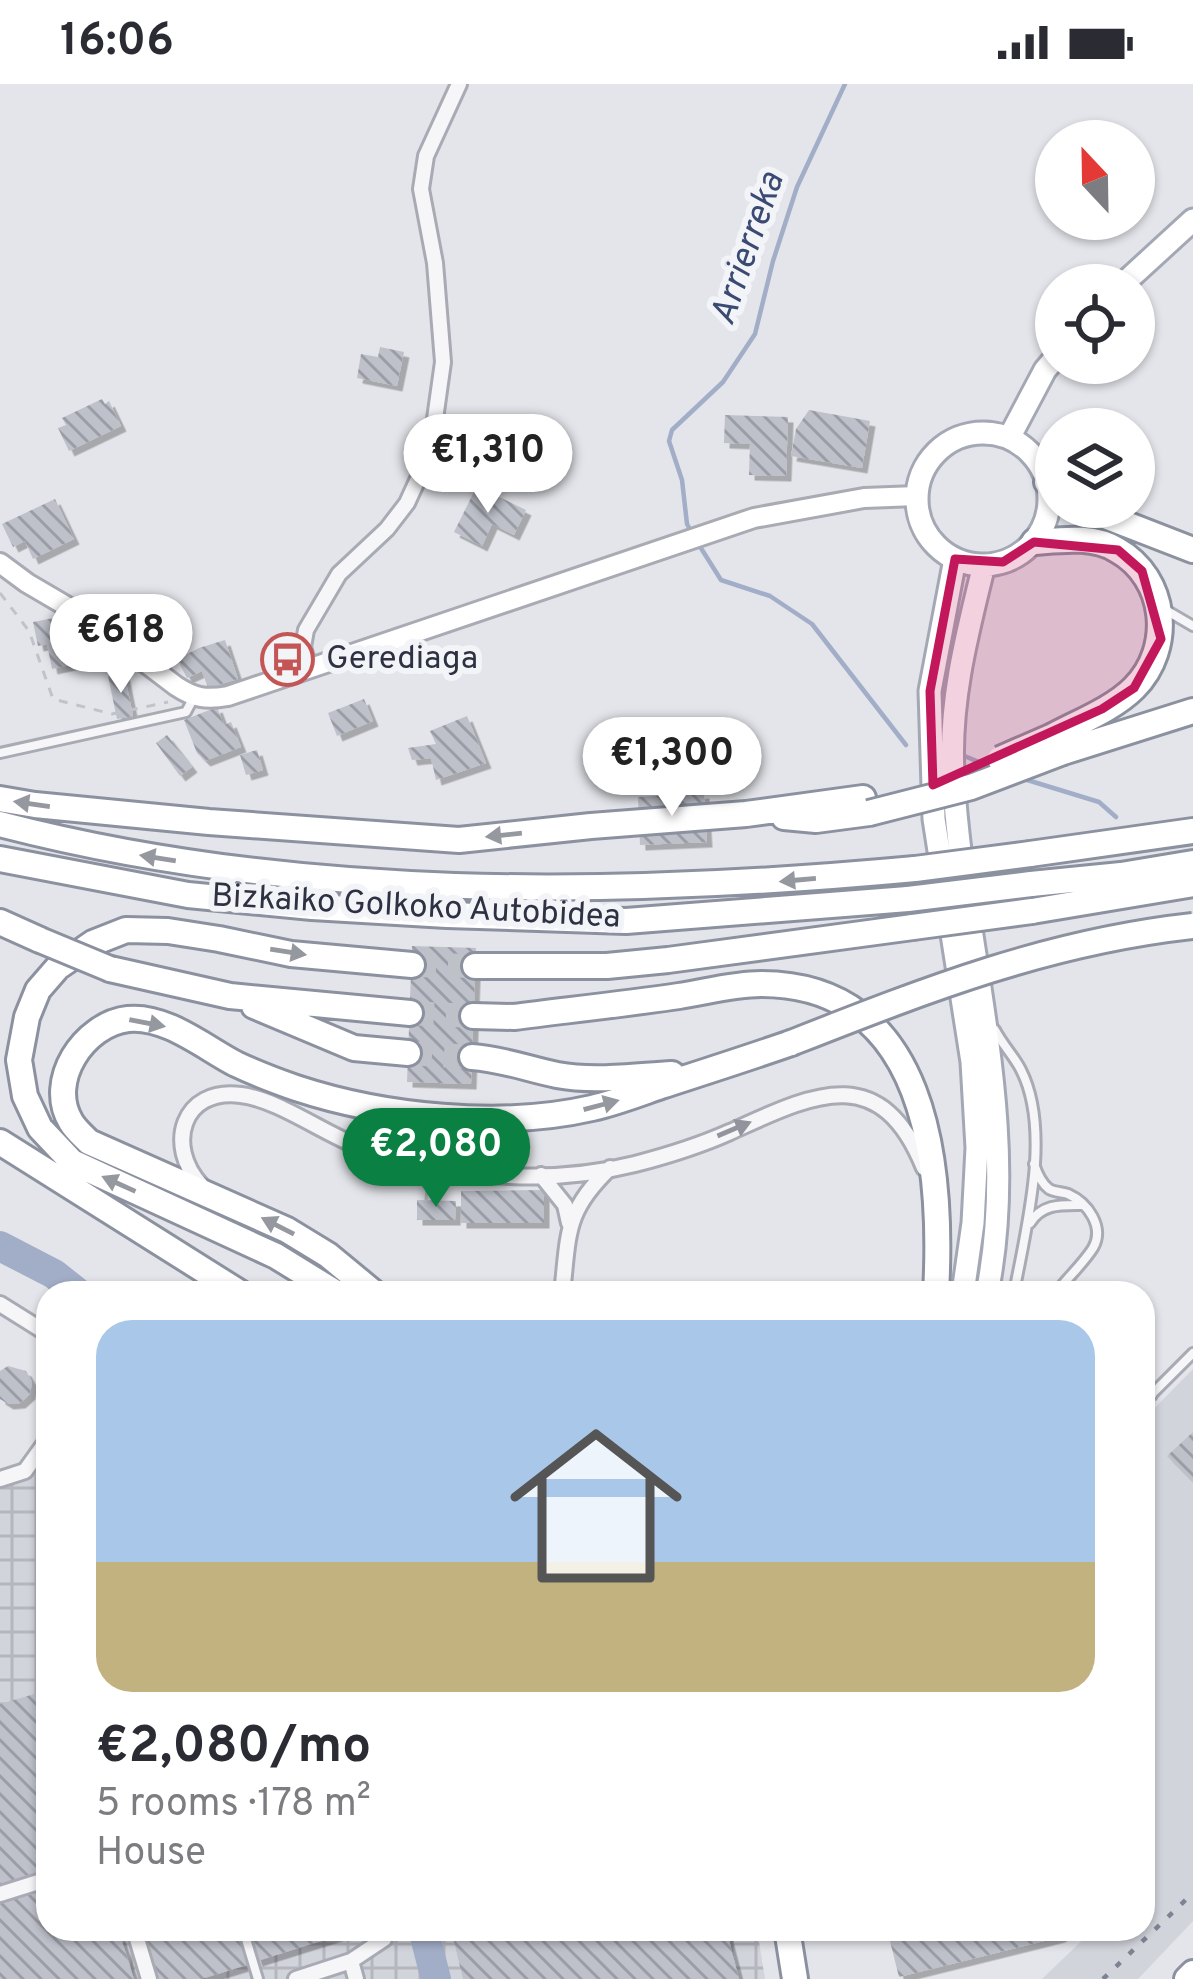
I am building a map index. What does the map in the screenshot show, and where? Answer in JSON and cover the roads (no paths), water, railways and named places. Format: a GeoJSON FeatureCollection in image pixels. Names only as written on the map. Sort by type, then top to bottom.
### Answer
{"type":"FeatureCollection","features":[{"type":"Feature","properties":{"kind":"highway"},"geometry":{"type":"LineString","coordinates":[[1132,528],[1193,563]]}},
{"type":"Feature","properties":{"kind":"highway"},"geometry":{"type":"LineString","coordinates":[[1134,528],[1193,550]]}},
{"type":"Feature","properties":{"kind":"highway"},"geometry":{"type":"LineString","coordinates":[[1034,542],[1075,539],[1118,550],[1142,571],[1161,611],[1161,639],[1152,664],[1134,688],[1058,744]]}},
{"type":"Feature","properties":{"kind":"highway"},"geometry":{"type":"LineString","coordinates":[[0,799],[459,840],[866,806],[1058,744],[1193,711]]}},
{"type":"Feature","properties":{"kind":"highway","name":"Bizkaiko Golkoko Autobidea"},"geometry":{"type":"LineString","coordinates":[[0,824],[75,843],[242,870],[476,885],[633,886],[774,882],[1193,831]]}},
{"type":"Feature","properties":{"kind":"highway","name":"Bizkaiko Golkoko Autobidea"},"geometry":{"type":"LineString","coordinates":[[0,859],[188,895],[447,915],[626,921],[908,899],[1193,863]]}},
{"type":"Feature","properties":{"kind":"highway"},"geometry":{"type":"LineString","coordinates":[[475,966],[607,966],[668,960],[1032,911],[1193,884]]}},
{"type":"Feature","properties":{"kind":"highway"},"geometry":{"type":"LineString","coordinates":[[0,922],[110,968],[230,996],[410,1013]]}},
{"type":"Feature","properties":{"kind":"highway"},"geometry":{"type":"LineString","coordinates":[[359,1281],[287,1230],[89,1142],[69,1120],[64,1097],[69,1065],[93,1034],[128,1019],[151,1021],[240,1066],[367,1107],[508,1119],[552,1116],[597,1108],[791,1043],[1010,962],[1121,935],[1193,926]]}},
{"type":"Feature","properties":{"kind":"highway"},"geometry":{"type":"LineString","coordinates":[[317,1281],[277,1256],[72,1162],[40,1128],[25,1096],[19,1060],[27,1017],[38,990],[58,967],[93,943],[126,930],[219,939],[291,954],[412,965]]}},
{"type":"Feature","properties":{"kind":"highway"},"geometry":{"type":"LineString","coordinates":[[473,1016],[514,1017],[760,984],[812,991],[843,1002],[891,1044],[919,1098],[932,1153],[938,1211],[936,1281]]}},
{"type":"Feature","properties":{"kind":"highway"},"geometry":{"type":"LineString","coordinates":[[230,996],[354,1048],[409,1053]]}},
{"type":"Feature","properties":{"kind":"highway"},"geometry":{"type":"LineString","coordinates":[[472,1057],[588,1078],[682,1073],[728,1064]]}},
{"type":"Feature","properties":{"kind":"highway"},"geometry":{"type":"LineString","coordinates":[[0,1142],[221,1281]]}},
{"type":"Feature","properties":{"kind":"highway"},"geometry":{"type":"LineString","coordinates":[[789,1941],[795,1979]]}},
{"type":"Feature","properties":{"kind":"main road"},"geometry":{"type":"LineString","coordinates":[[1145,264],[1193,220]]}},
{"type":"Feature","properties":{"kind":"main road"},"geometry":{"type":"LineString","coordinates":[[1009,438],[1038,384]]}},
{"type":"Feature","properties":{"kind":"main road"},"geometry":{"type":"LineString","coordinates":[[1035,459],[1009,438],[968,435],[932,458],[917,496],[926,533],[955,559],[984,565],[1003,562],[1034,542],[1041,528]]}},
{"type":"Feature","properties":{"kind":"main road"},"geometry":{"type":"LineString","coordinates":[[955,559],[930,691],[934,819],[972,1062],[977,1148],[965,1281]]}},
{"type":"Feature","properties":{"kind":"main road"},"geometry":{"type":"LineString","coordinates":[[984,565],[957,678],[952,771],[994,1085],[995,1235],[989,1281]]}},
{"type":"Feature","properties":{"kind":"street"},"geometry":{"type":"LineString","coordinates":[[309,668],[303,647],[306,630],[339,574],[387,530],[407,503],[434,426],[443,362],[435,263],[421,189],[426,156],[459,84]]}},
{"type":"Feature","properties":{"kind":"street"},"geometry":{"type":"LineString","coordinates":[[0,563],[85,617],[176,686],[207,700],[716,529],[818,505],[917,496]]}},
{"type":"Feature","properties":{"kind":"street"},"geometry":{"type":"LineString","coordinates":[[209,1193],[192,1176],[181,1148],[188,1115],[212,1097],[257,1098],[358,1146],[411,1162],[463,1172],[541,1175],[634,1164],[826,1094],[866,1100],[890,1111],[914,1144],[938,1211]]}},
{"type":"Feature","properties":{"kind":"street"},"geometry":{"type":"LineString","coordinates":[[563,1281],[569,1228],[578,1205],[610,1168]]}},
{"type":"Feature","properties":{"kind":"street"},"geometry":{"type":"LineString","coordinates":[[541,1175],[565,1205],[569,1228]]}},
{"type":"Feature","properties":{"kind":"street"},"geometry":{"type":"LineString","coordinates":[[0,1304],[36,1326]]}},
{"type":"Feature","properties":{"kind":"street"},"geometry":{"type":"LineString","coordinates":[[0,1479],[25,1471],[36,1455]]}},
{"type":"Feature","properties":{"kind":"street"},"geometry":{"type":"LineString","coordinates":[[0,1894],[36,1883]]}},
{"type":"Feature","properties":{"kind":"street"},"geometry":{"type":"LineString","coordinates":[[138,1941],[149,1979]]}},
{"type":"Feature","properties":{"kind":"street"},"geometry":{"type":"LineString","coordinates":[[296,1979],[351,1961],[381,1941]]}},
{"type":"Feature","properties":{"kind":"street"},"geometry":{"type":"LineString","coordinates":[[351,1961],[356,1979]]}},
{"type":"Feature","properties":{"kind":"lane"},"geometry":{"type":"LineString","coordinates":[[1158,604],[1193,626]]}},
{"type":"Feature","properties":{"kind":"lane"},"geometry":{"type":"LineString","coordinates":[[0,753],[186,712],[194,697]]}},
{"type":"Feature","properties":{"kind":"lane"},"geometry":{"type":"LineString","coordinates":[[982,1007],[1021,1069],[1031,1099],[1034,1163],[1016,1281]]}},
{"type":"Feature","properties":{"kind":"lane"},"geometry":{"type":"LineString","coordinates":[[1034,1163],[1051,1190],[1083,1205],[1097,1226],[1096,1242],[1067,1281]]}},
{"type":"Feature","properties":{"kind":"lane"},"geometry":{"type":"LineString","coordinates":[[1027,1230],[1045,1209],[1083,1205]]}},
{"type":"Feature","properties":{"kind":"lane"},"geometry":{"type":"LineString","coordinates":[[1155,1392],[1193,1353]]}},
{"type":"Feature","properties":{"kind":"lane"},"geometry":{"type":"LineString","coordinates":[[246,1941],[257,1979]]}},
{"type":"Feature","properties":{"kind":"waterway","name":"Arrierreka"},"geometry":{"type":"LineString","coordinates":[[693,535],[669,441],[672,430],[723,382],[755,334],[797,187],[845,84]]}},
{"type":"Feature","properties":{"kind":"waterway","name":"Arrierreka"},"geometry":{"type":"LineString","coordinates":[[699,545],[721,580],[770,596],[812,624],[906,745]]}},
{"type":"Feature","properties":{"kind":"waterway","name":"Arrierreka"},"geometry":{"type":"LineString","coordinates":[[962,755],[996,769]]}},
{"type":"Feature","properties":{"kind":"waterway","name":"Arrierreka"},"geometry":{"type":"LineString","coordinates":[[1024,779],[1099,802],[1116,817]]}},
{"type":"Feature","properties":{"kind":"waterway"},"geometry":{"type":"LineString","coordinates":[[0,1246],[63,1281]]}},
{"type":"Feature","properties":{"kind":"waterway"},"geometry":{"type":"LineString","coordinates":[[426,1941],[436,1979]]}},
{"type":"Feature","properties":{"kind":"tunnel"},"geometry":{"type":"LineString","coordinates":[[412,965],[475,966]]}},
{"type":"Feature","properties":{"kind":"tunnel"},"geometry":{"type":"LineString","coordinates":[[410,1013],[473,1016]]}},
{"type":"Feature","properties":{"kind":"tunnel"},"geometry":{"type":"LineString","coordinates":[[408,1053],[472,1057]]}},
{"type":"Feature","properties":{"kind":"railway"},"geometry":{"type":"LineString","coordinates":[[1155,1929],[1193,1893]]}},
{"type":"Feature","properties":{"kind":"railway"},"geometry":{"type":"LineString","coordinates":[[1103,1979],[1143,1941]]}},
{"type":"Feature","properties":{"kind":"place","name":"Gerediaga"},"geometry":{"type":"Point","coordinates":[287,660]}}]}
